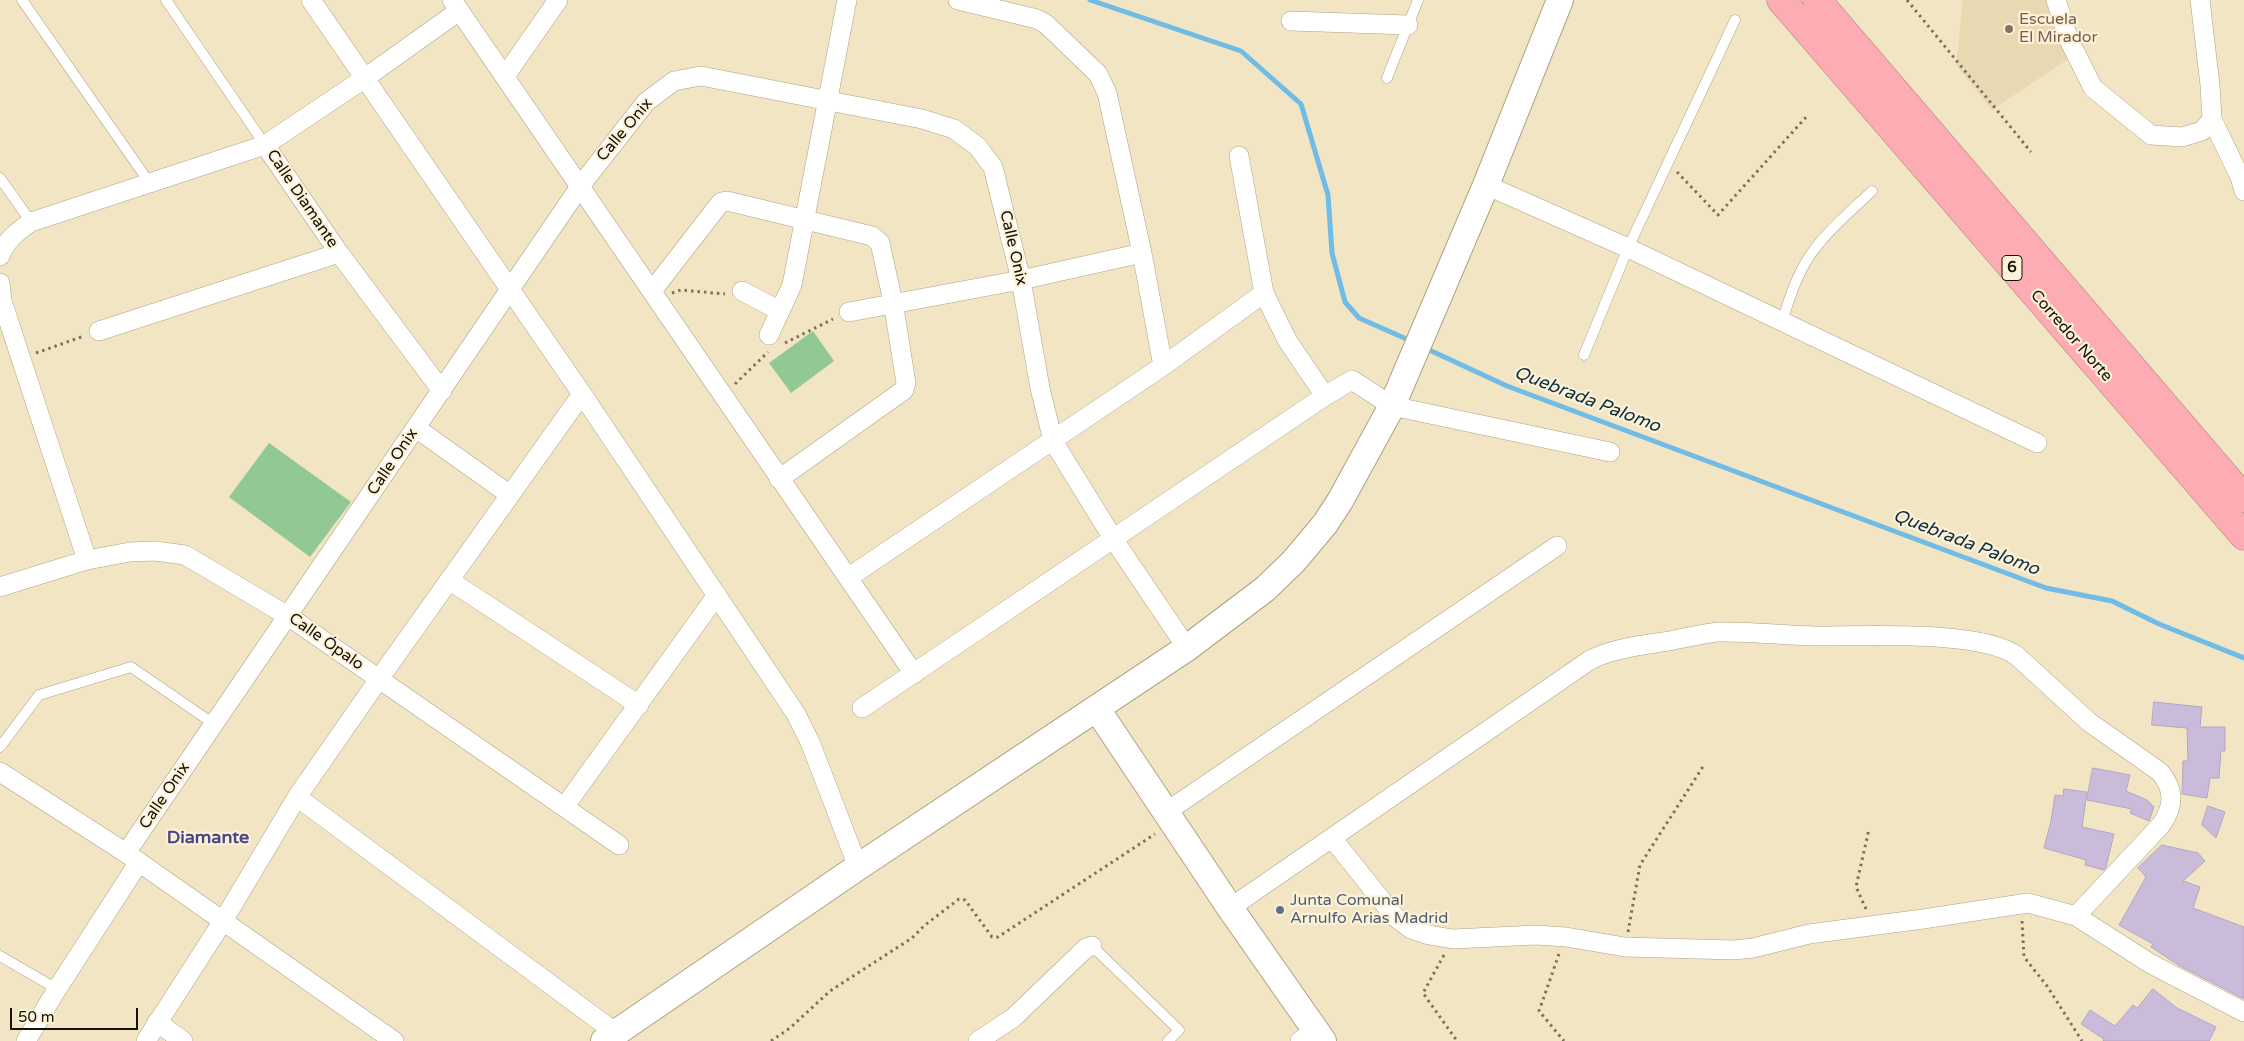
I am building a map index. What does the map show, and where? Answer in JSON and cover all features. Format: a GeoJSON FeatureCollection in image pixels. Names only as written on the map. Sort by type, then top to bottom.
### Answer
{"type":"FeatureCollection","features":[{"type":"Feature","properties":{"kind":"highway","name":"Corredor Norte"},"geometry":{"type":"LineString","coordinates":[[1781,0],[2244,536]]}},
{"type":"Feature","properties":{"kind":"highway","name":"Corredor Norte"},"geometry":{"type":"LineString","coordinates":[[1817,0],[2244,498]]}},
{"type":"Feature","properties":{"kind":"street"},"geometry":{"type":"LineString","coordinates":[[311,0],[582,394],[796,714],[810,742],[858,867]]}},
{"type":"Feature","properties":{"kind":"street"},"geometry":{"type":"LineString","coordinates":[[506,76],[558,0]]}},
{"type":"Feature","properties":{"kind":"street"},"geometry":{"type":"LineString","coordinates":[[773,341],[780,311],[792,285],[847,0]]}},
{"type":"Feature","properties":{"kind":"street"},"geometry":{"type":"LineString","coordinates":[[958,0],[1037,19],[1046,24],[1098,74],[1107,92],[1142,253],[1163,366]]}},
{"type":"Feature","properties":{"kind":"street"},"geometry":{"type":"LineString","coordinates":[[297,798],[610,1037],[858,867],[1187,648],[1265,589],[1311,542],[1340,501],[1392,406],[1409,370],[1560,0]]}},
{"type":"Feature","properties":{"kind":"street"},"geometry":{"type":"LineString","coordinates":[[2056,0],[2069,40],[2093,88],[2151,135],[2182,138],[2202,131],[2212,119]]}},
{"type":"Feature","properties":{"kind":"street"},"geometry":{"type":"LineString","coordinates":[[2200,0],[2212,119],[2240,177],[2244,191]]}},
{"type":"Feature","properties":{"kind":"street"},"geometry":{"type":"LineString","coordinates":[[265,145],[365,78],[455,5],[506,76],[779,479],[849,577],[914,674]]}},
{"type":"Feature","properties":{"kind":"street"},"geometry":{"type":"LineString","coordinates":[[1292,20],[1408,26]]}},
{"type":"Feature","properties":{"kind":"street","name":"Calle Onix"},"geometry":{"type":"LineString","coordinates":[[26,1041],[214,724],[581,186],[646,102],[674,81],[701,76],[828,99],[922,119],[954,129],[978,146],[993,167],[1021,280],[1040,388],[1053,441],[1114,540],[1187,648]]}},
{"type":"Feature","properties":{"kind":"street","name":"Calle Diamante"},"geometry":{"type":"LineString","coordinates":[[0,256],[2,249],[15,233],[30,222],[265,145],[339,253],[442,391]]}},
{"type":"Feature","properties":{"kind":"street"},"geometry":{"type":"LineString","coordinates":[[1239,156],[1264,293],[1287,340],[1325,396]]}},
{"type":"Feature","properties":{"kind":"street"},"geometry":{"type":"LineString","coordinates":[[1486,185],[1628,248],[2037,443]]}},
{"type":"Feature","properties":{"kind":"street"},"geometry":{"type":"LineString","coordinates":[[655,295],[721,202],[727,201],[876,238],[880,243],[893,302],[906,383],[904,390],[779,479]]}},
{"type":"Feature","properties":{"kind":"street"},"geometry":{"type":"LineString","coordinates":[[99,331],[339,253]]}},
{"type":"Feature","properties":{"kind":"street"},"geometry":{"type":"LineString","coordinates":[[849,312],[893,302],[1021,280],[1142,253]]}},
{"type":"Feature","properties":{"kind":"street"},"geometry":{"type":"LineString","coordinates":[[0,283],[2,301],[87,560]]}},
{"type":"Feature","properties":{"kind":"street"},"geometry":{"type":"LineString","coordinates":[[742,291],[780,311]]}},
{"type":"Feature","properties":{"kind":"street"},"geometry":{"type":"LineString","coordinates":[[849,577],[1163,366],[1264,293]]}},
{"type":"Feature","properties":{"kind":"street"},"geometry":{"type":"LineString","coordinates":[[862,708],[1114,540],[1325,396],[1352,380],[1392,406],[1610,452]]}},
{"type":"Feature","properties":{"kind":"street"},"geometry":{"type":"LineString","coordinates":[[146,1041],[223,921],[297,798],[379,679],[582,394]]}},
{"type":"Feature","properties":{"kind":"street"},"geometry":{"type":"LineString","coordinates":[[416,428],[510,495]]}},
{"type":"Feature","properties":{"kind":"street"},"geometry":{"type":"LineString","coordinates":[[1169,817],[1557,546]]}},
{"type":"Feature","properties":{"kind":"street","name":"Calle Ópalo"},"geometry":{"type":"LineString","coordinates":[[0,587],[87,560],[130,552],[155,551],[185,556],[288,616],[619,845]]}},
{"type":"Feature","properties":{"kind":"street"},"geometry":{"type":"LineString","coordinates":[[449,580],[639,705]]}},
{"type":"Feature","properties":{"kind":"street"},"geometry":{"type":"LineString","coordinates":[[565,806],[717,595]]}},
{"type":"Feature","properties":{"kind":"street"},"geometry":{"type":"LineString","coordinates":[[1230,908],[1382,805],[1576,668],[1607,652],[1718,632],[1823,636],[1873,635],[1962,640],[1994,644],[2010,650],[2089,722],[2160,772],[2167,781],[2171,799],[2170,812],[2076,916]]}},
{"type":"Feature","properties":{"kind":"street"},"geometry":{"type":"LineString","coordinates":[[1097,709],[1230,908],[1313,1038]]}},
{"type":"Feature","properties":{"kind":"street"},"geometry":{"type":"LineString","coordinates":[[0,772],[133,858],[394,1041]]}},
{"type":"Feature","properties":{"kind":"street"},"geometry":{"type":"LineString","coordinates":[[1332,838],[1395,917],[1411,929],[1429,936],[1453,939],[1536,935],[1566,937],[1625,947],[1734,950],[1753,948],[1810,934],[2022,903],[2076,916],[2150,964],[2244,1012]]}},
{"type":"Feature","properties":{"kind":"street"},"geometry":{"type":"LineString","coordinates":[[978,1041],[1003,1026],[1086,948],[1092,946]]}},
{"type":"Feature","properties":{"kind":"street"},"geometry":{"type":"LineString","coordinates":[[157,1022],[184,1041]]}},
{"type":"Feature","properties":{"kind":"lane"},"geometry":{"type":"LineString","coordinates":[[22,0],[149,182]]}},
{"type":"Feature","properties":{"kind":"lane"},"geometry":{"type":"LineString","coordinates":[[166,0],[265,145]]}},
{"type":"Feature","properties":{"kind":"lane"},"geometry":{"type":"LineString","coordinates":[[1387,78],[1418,0]]}},
{"type":"Feature","properties":{"kind":"lane"},"geometry":{"type":"LineString","coordinates":[[1584,355],[1628,248],[1735,20]]}},
{"type":"Feature","properties":{"kind":"lane"},"geometry":{"type":"LineString","coordinates":[[0,178],[30,222]]}},
{"type":"Feature","properties":{"kind":"lane"},"geometry":{"type":"LineString","coordinates":[[1782,322],[1790,296],[1810,256],[1831,229],[1872,191]]}},
{"type":"Feature","properties":{"kind":"lane"},"geometry":{"type":"LineString","coordinates":[[0,747],[39,695],[131,667],[214,724]]}},
{"type":"Feature","properties":{"kind":"lane"},"geometry":{"type":"LineString","coordinates":[[1092,946],[1179,1030],[1168,1041]]}},
{"type":"Feature","properties":{"kind":"lane"},"geometry":{"type":"LineString","coordinates":[[0,956],[57,989]]}},
{"type":"Feature","properties":{"kind":"path"},"geometry":{"type":"LineString","coordinates":[[1907,0],[2031,152]]}},
{"type":"Feature","properties":{"kind":"path"},"geometry":{"type":"LineString","coordinates":[[1668,161],[1718,215],[1807,116]]}},
{"type":"Feature","properties":{"kind":"path"},"geometry":{"type":"LineString","coordinates":[[655,295],[681,290],[719,295],[742,291]]}},
{"type":"Feature","properties":{"kind":"path"},"geometry":{"type":"LineString","coordinates":[[723,395],[769,351],[773,341],[849,312]]}},
{"type":"Feature","properties":{"kind":"path"},"geometry":{"type":"LineString","coordinates":[[21,359],[99,331]]}},
{"type":"Feature","properties":{"kind":"path"},"geometry":{"type":"LineString","coordinates":[[1625,947],[1640,865],[1704,765]]}},
{"type":"Feature","properties":{"kind":"path"},"geometry":{"type":"LineString","coordinates":[[771,1041],[790,1028],[830,991],[912,938],[925,925],[959,899],[965,900],[992,936],[998,937],[1169,817]]}},
{"type":"Feature","properties":{"kind":"path"},"geometry":{"type":"LineString","coordinates":[[1869,829],[1856,888],[1873,926]]}},
{"type":"Feature","properties":{"kind":"path"},"geometry":{"type":"LineString","coordinates":[[2022,903],[2024,958],[2047,986],[2082,1041]]}},
{"type":"Feature","properties":{"kind":"path"},"geometry":{"type":"LineString","coordinates":[[1564,1041],[1539,1011],[1566,937]]}},
{"type":"Feature","properties":{"kind":"path"},"geometry":{"type":"LineString","coordinates":[[1453,939],[1423,993],[1457,1041]]}},
{"type":"Feature","properties":{"kind":"shaded area","name":"Escuela El Mirador"},"geometry":{"type":"Polygon","coordinates":[[[1963,0],[2048,0],[2070,58],[1992,110],[1956,65],[1963,0]]]}},
{"type":"Feature","properties":{"kind":"green space"},"geometry":{"type":"Polygon","coordinates":[[[813,331],[834,361],[791,393],[769,363],[813,331]]]}},
{"type":"Feature","properties":{"kind":"green space"},"geometry":{"type":"Polygon","coordinates":[[[269,443],[351,502],[310,557],[229,497],[269,443]]]}},
{"type":"Feature","properties":{"kind":"building"},"geometry":{"type":"Polygon","coordinates":[[[2154,702],[2202,707],[2200,727],[2225,727],[2225,751],[2221,751],[2219,778],[2210,778],[2207,798],[2182,794],[2183,761],[2188,761],[2187,728],[2152,725],[2154,702]]]}},
{"type":"Feature","properties":{"kind":"building"},"geometry":{"type":"Polygon","coordinates":[[[2093,768],[2130,775],[2126,791],[2147,800],[2154,807],[2149,821],[2130,813],[2132,809],[2087,800],[2093,768]]]}},
{"type":"Feature","properties":{"kind":"building"},"geometry":{"type":"Polygon","coordinates":[[[2064,789],[2087,792],[2082,827],[2114,834],[2104,870],[2085,865],[2086,860],[2044,848],[2055,795],[2063,796],[2064,789]]]}},
{"type":"Feature","properties":{"kind":"building"},"geometry":{"type":"Polygon","coordinates":[[[2208,806],[2225,812],[2216,838],[2202,825],[2208,806]]]}},
{"type":"Feature","properties":{"kind":"building"},"geometry":{"type":"Polygon","coordinates":[[[2162,845],[2198,853],[2205,861],[2183,881],[2200,887],[2193,908],[2244,927],[2244,999],[2180,966],[2151,947],[2153,944],[2119,925],[2146,877],[2138,868],[2162,845]]]}},
{"type":"Feature","properties":{"kind":"building"},"geometry":{"type":"Polygon","coordinates":[[[2153,989],[2177,1008],[2216,1027],[2209,1041],[2103,1041],[2104,1039],[2081,1024],[2090,1010],[2115,1026],[2133,1005],[2137,1008],[2153,989]]]}},
{"type":"Feature","properties":{"kind":"waterway","name":"Quebrada Palomo"},"geometry":{"type":"LineString","coordinates":[[1090,0],[1241,51],[1301,104],[1328,195],[1332,253],[1345,302],[1359,318],[1411,341]]}},
{"type":"Feature","properties":{"kind":"waterway","name":"Quebrada Palomo"},"geometry":{"type":"LineString","coordinates":[[1425,348],[1507,386],[2046,588],[2112,601],[2159,624],[2244,658]]}},
{"type":"Feature","properties":{"kind":"place","name":"Escuela El Mirador"},"geometry":{"type":"Point","coordinates":[2009,29]}},
{"type":"Feature","properties":{"kind":"place","name":"Junta Comunal Arnulfo Arias Madrid"},"geometry":{"type":"Point","coordinates":[1280,910]}},
{"type":"Feature","properties":{"kind":"district","name":"Diamante"},"geometry":{"type":"Point","coordinates":[208,838]}}]}
